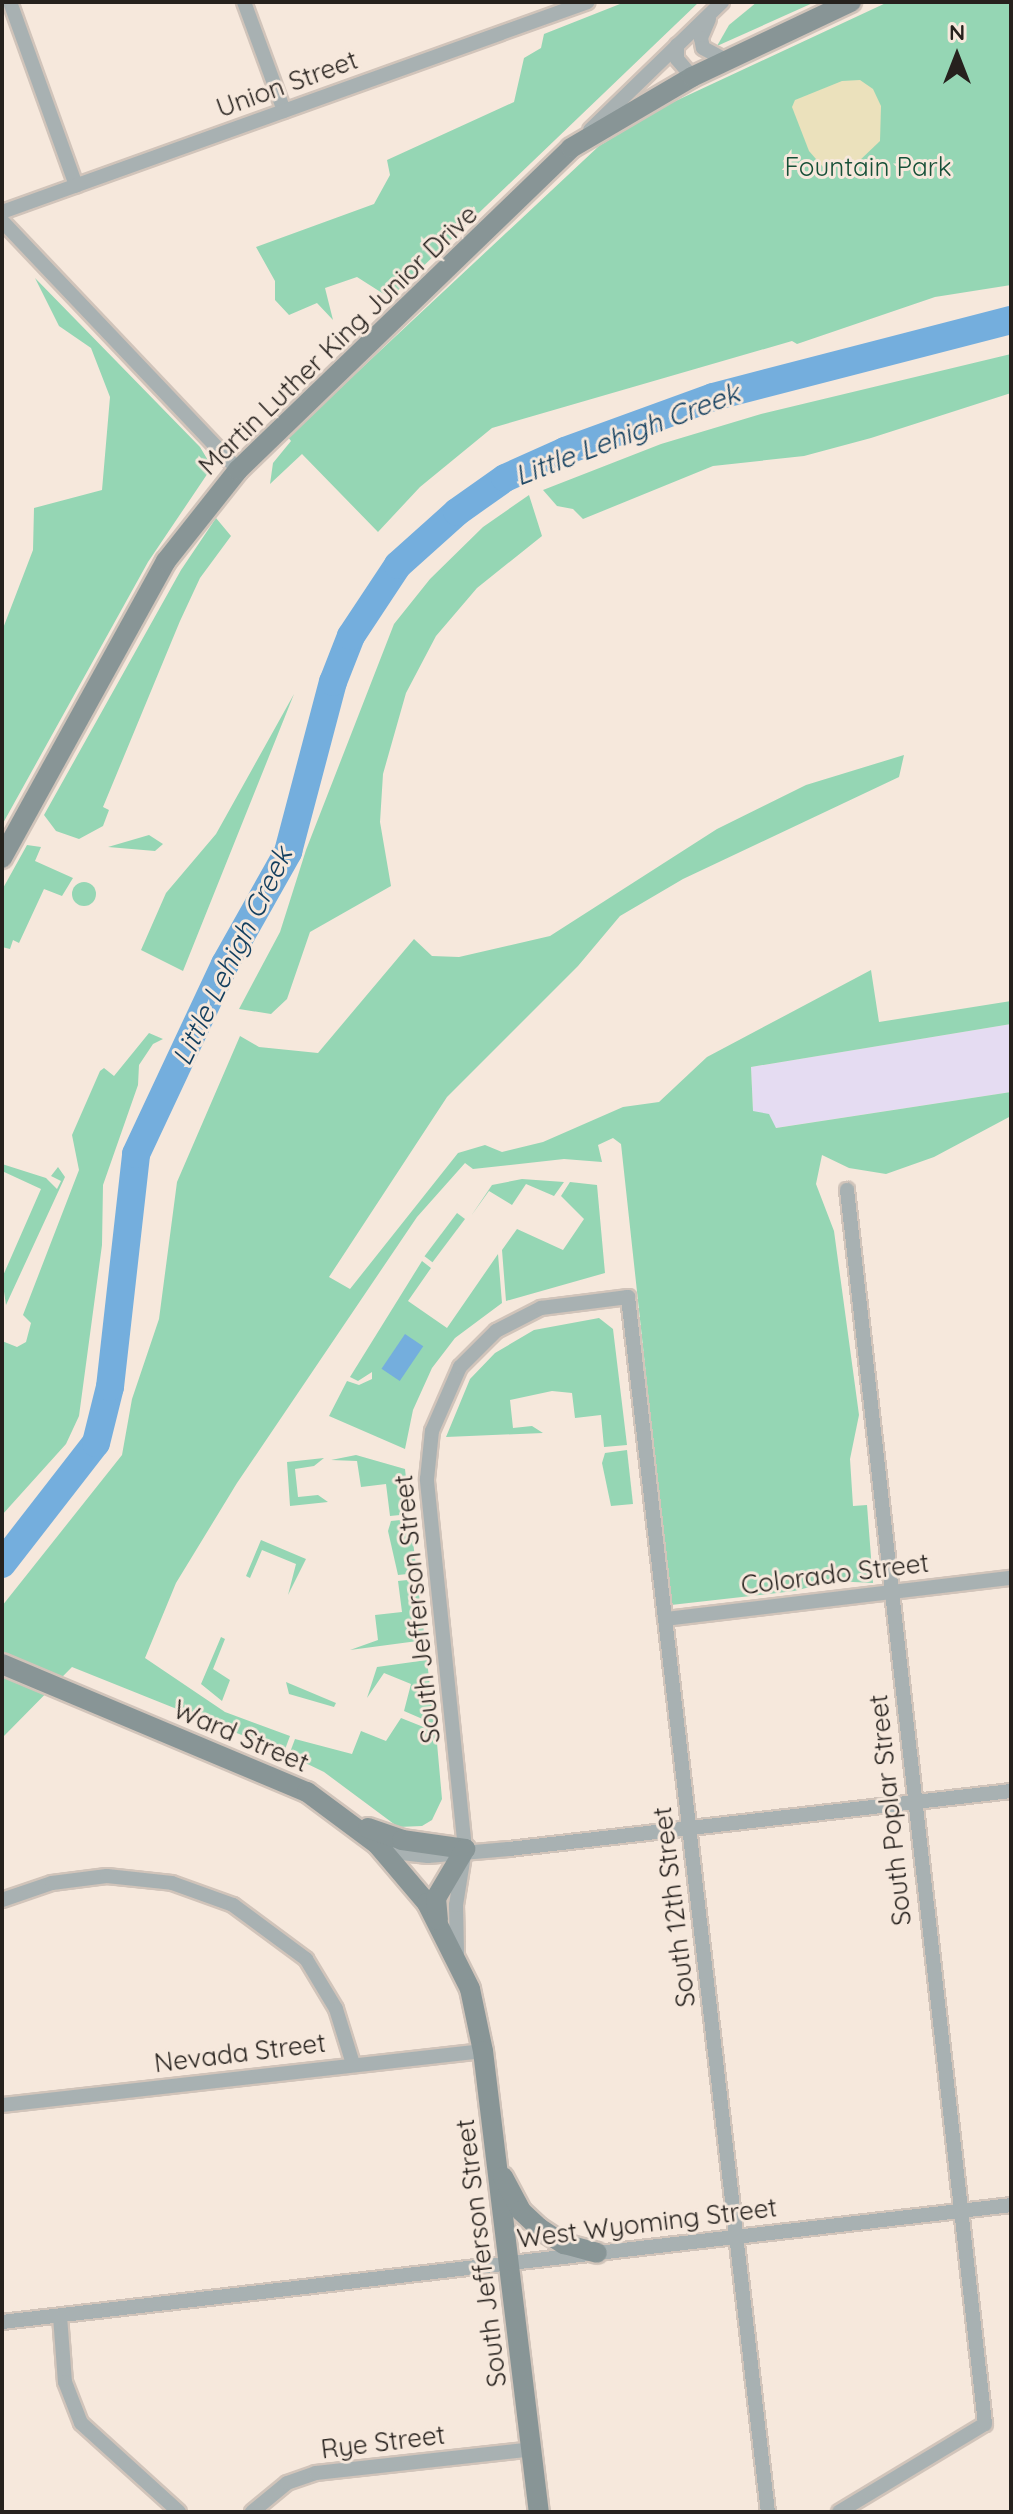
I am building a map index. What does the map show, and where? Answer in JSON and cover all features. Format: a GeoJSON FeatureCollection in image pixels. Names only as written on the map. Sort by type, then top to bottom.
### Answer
{"type":"FeatureCollection","features":[{"type":"Feature","properties":{"kind":"main road","name":"Martin Luther King Junior Drive"},"geometry":{"type":"LineString","coordinates":[[2,858],[166,561],[238,470],[571,148],[692,77],[851,2]]}},
{"type":"Feature","properties":{"kind":"main road","name":"Ward Street"},"geometry":{"type":"LineString","coordinates":[[2,1664],[256,1768],[344,1816],[384,1851],[427,1903]]}},
{"type":"Feature","properties":{"kind":"main road"},"geometry":{"type":"LineString","coordinates":[[344,1816],[384,1836],[465,1849],[436,1898],[439,1924]]}},
{"type":"Feature","properties":{"kind":"main road","name":"South Jefferson Street"},"geometry":{"type":"LineString","coordinates":[[427,1903],[459,1964],[483,2051],[539,2512]]}},
{"type":"Feature","properties":{"kind":"main road"},"geometry":{"type":"LineString","coordinates":[[497,2165],[521,2211],[539,2228],[564,2244],[597,2253]]}},
{"type":"Feature","properties":{"kind":"street"},"geometry":{"type":"LineString","coordinates":[[10,2],[76,185]]}},
{"type":"Feature","properties":{"kind":"street"},"geometry":{"type":"LineString","coordinates":[[244,2],[284,111]]}},
{"type":"Feature","properties":{"kind":"street","name":"Union Street"},"geometry":{"type":"LineString","coordinates":[[2,212],[588,2]]}},
{"type":"Feature","properties":{"kind":"street"},"geometry":{"type":"LineString","coordinates":[[717,7],[701,38],[703,48],[726,60]]}},
{"type":"Feature","properties":{"kind":"street"},"geometry":{"type":"LineString","coordinates":[[571,148],[717,7]]}},
{"type":"Feature","properties":{"kind":"street"},"geometry":{"type":"LineString","coordinates":[[677,45],[677,59],[692,77]]}},
{"type":"Feature","properties":{"kind":"street"},"geometry":{"type":"LineString","coordinates":[[2,221],[238,470]]}},
{"type":"Feature","properties":{"kind":"street","name":"South Poplar Street"},"geometry":{"type":"LineString","coordinates":[[839,2512],[985,2424],[913,1802],[847,1190]]}},
{"type":"Feature","properties":{"kind":"street","name":"South 12th Street"},"geometry":{"type":"LineString","coordinates":[[628,1297],[768,2512]]}},
{"type":"Feature","properties":{"kind":"street","name":"South Jefferson Street"},"geometry":{"type":"LineString","coordinates":[[459,1964],[454,1931],[465,1849],[427,1479],[438,1407],[479,1346],[520,1317],[569,1302],[628,1297]]}},
{"type":"Feature","properties":{"kind":"street","name":"Colorado Street"},"geometry":{"type":"LineString","coordinates":[[665,1619],[1011,1578]]}},
{"type":"Feature","properties":{"kind":"street"},"geometry":{"type":"LineString","coordinates":[[384,1851],[428,1856],[465,1849],[689,1828],[1011,1791]]}},
{"type":"Feature","properties":{"kind":"street"},"geometry":{"type":"LineString","coordinates":[[2,1900],[52,1883],[107,1876],[172,1883],[233,1905],[306,1959],[336,2009],[353,2064]]}},
{"type":"Feature","properties":{"kind":"street","name":"Nevada Street"},"geometry":{"type":"LineString","coordinates":[[2,2105],[483,2051]]}},
{"type":"Feature","properties":{"kind":"street","name":"West Wyoming Street"},"geometry":{"type":"LineString","coordinates":[[2,2322],[1011,2205]]}},
{"type":"Feature","properties":{"kind":"street"},"geometry":{"type":"LineString","coordinates":[[60,2316],[65,2382],[81,2423],[179,2512]]}},
{"type":"Feature","properties":{"kind":"street","name":"Rye Street"},"geometry":{"type":"LineString","coordinates":[[252,2512],[287,2483],[316,2473],[532,2449]]}},
{"type":"Feature","properties":{"kind":"shaded area"},"geometry":{"type":"Polygon","coordinates":[[[1011,1024],[1011,1092],[775,1128],[753,1111],[751,1067],[1011,1024]]]}},
{"type":"Feature","properties":{"kind":"green space"},"geometry":{"type":"Polygon","coordinates":[[[625,2],[699,2],[390,298],[357,277],[325,288],[333,320],[317,303],[289,315],[275,300],[275,281],[256,247],[374,204],[390,175],[387,160],[514,102],[524,58],[541,48],[544,34],[625,2]]]}},
{"type":"Feature","properties":{"kind":"green space"},"geometry":{"type":"Polygon","coordinates":[[[757,2],[815,2],[717,46],[729,25],[757,2]]]}},
{"type":"Feature","properties":{"kind":"green space","name":"Fountain Park"},"geometry":{"type":"Polygon","coordinates":[[[888,2],[1011,2],[1011,285],[935,297],[797,344],[792,341],[492,428],[420,487],[378,532],[302,454],[270,484],[273,463],[291,441],[288,437],[599,146],[667,105],[888,2]]]}},
{"type":"Feature","properties":{"kind":"green space"},"geometry":{"type":"Polygon","coordinates":[[[35,278],[200,447],[212,467],[148,562],[2,825],[2,631],[33,550],[34,508],[102,490],[110,397],[91,348],[59,326],[35,278]]]}},
{"type":"Feature","properties":{"kind":"green space"},"geometry":{"type":"Polygon","coordinates":[[[1011,354],[1011,393],[871,438],[804,456],[713,466],[583,519],[573,509],[557,506],[543,490],[661,444],[761,414],[1011,354]]]}},
{"type":"Feature","properties":{"kind":"green space"},"geometry":{"type":"Polygon","coordinates":[[[529,495],[542,536],[477,588],[436,636],[406,693],[383,774],[380,822],[391,886],[310,932],[287,999],[271,1014],[239,1009],[280,932],[306,850],[394,624],[430,579],[483,527],[529,495]]]}},
{"type":"Feature","properties":{"kind":"green space"},"geometry":{"type":"Polygon","coordinates":[[[216,518],[231,536],[200,578],[180,621],[103,807],[109,810],[103,826],[79,839],[56,831],[44,815],[181,570],[216,518]]]}},
{"type":"Feature","properties":{"kind":"green space"},"geometry":{"type":"Polygon","coordinates":[[[294,694],[183,971],[141,950],[166,893],[216,834],[294,694]]]}},
{"type":"Feature","properties":{"kind":"green space"},"geometry":{"type":"Polygon","coordinates":[[[904,755],[899,777],[683,879],[620,916],[578,966],[447,1097],[329,1277],[350,1289],[458,1153],[485,1145],[502,1152],[543,1142],[623,1107],[659,1102],[707,1057],[871,970],[879,1022],[1011,1001],[1011,1024],[751,1067],[753,1111],[769,1114],[776,1128],[1011,1092],[1011,1116],[934,1157],[886,1174],[849,1168],[822,1155],[816,1184],[834,1231],[859,1415],[850,1459],[853,1506],[867,1505],[873,1583],[834,1581],[794,1591],[671,1605],[621,1144],[613,1138],[598,1145],[602,1162],[564,1159],[473,1169],[465,1163],[417,1217],[237,1483],[176,1583],[145,1658],[225,1712],[290,1736],[284,1752],[72,1667],[2,1738],[2,1606],[122,1455],[132,1399],[159,1319],[177,1182],[240,1036],[259,1047],[318,1053],[414,939],[432,956],[459,957],[550,936],[717,829],[806,785],[904,755]]]}},
{"type":"Feature","properties":{"kind":"green space"},"geometry":{"type":"Polygon","coordinates":[[[149,835],[163,844],[155,851],[108,847],[149,835]]]}},
{"type":"Feature","properties":{"kind":"green space"},"geometry":{"type":"Polygon","coordinates":[[[27,845],[41,847],[35,861],[73,878],[62,896],[44,889],[19,943],[13,940],[10,949],[2,947],[2,890],[27,845]]]}},
{"type":"Feature","properties":{"kind":"green space"},"geometry":{"type":"Polygon","coordinates":[[[84,882],[95,889],[96,894],[89,905],[84,906],[73,899],[72,894],[79,883],[84,882]]]}},
{"type":"Feature","properties":{"kind":"green space"},"geometry":{"type":"Polygon","coordinates":[[[149,1033],[163,1039],[153,1044],[139,1065],[138,1085],[103,1185],[102,1245],[79,1416],[66,1444],[2,1515],[2,1341],[17,1347],[26,1342],[31,1323],[23,1315],[79,1170],[72,1135],[100,1071],[104,1068],[114,1076],[149,1033]]]}},
{"type":"Feature","properties":{"kind":"green space"},"geometry":{"type":"Polygon","coordinates":[[[2,1164],[46,1178],[57,1189],[61,1181],[51,1176],[58,1167],[65,1177],[6,1305],[2,1278],[41,1189],[2,1171],[2,1164]]]}},
{"type":"Feature","properties":{"kind":"green space"},"geometry":{"type":"Polygon","coordinates":[[[522,1179],[564,1182],[554,1196],[526,1184],[512,1205],[489,1191],[471,1216],[492,1185],[522,1179]]]}},
{"type":"Feature","properties":{"kind":"green space"},"geometry":{"type":"Polygon","coordinates":[[[570,1182],[597,1185],[605,1273],[506,1301],[502,1250],[517,1229],[563,1250],[584,1219],[561,1196],[570,1182]]]}},
{"type":"Feature","properties":{"kind":"green space"},"geometry":{"type":"Polygon","coordinates":[[[457,1213],[465,1219],[432,1262],[425,1256],[457,1213]]]}},
{"type":"Feature","properties":{"kind":"green space"},"geometry":{"type":"Polygon","coordinates":[[[498,1254],[502,1303],[455,1338],[432,1368],[413,1410],[405,1449],[329,1416],[347,1381],[359,1385],[372,1379],[372,1372],[358,1381],[350,1377],[422,1261],[431,1268],[408,1301],[447,1328],[498,1254]]]}},
{"type":"Feature","properties":{"kind":"green space"},"geometry":{"type":"Polygon","coordinates":[[[599,1318],[613,1329],[627,1445],[604,1447],[601,1415],[575,1418],[572,1393],[552,1391],[510,1400],[513,1428],[532,1426],[543,1433],[446,1437],[470,1379],[495,1353],[534,1330],[599,1318]]]}},
{"type":"Feature","properties":{"kind":"green space"},"geometry":{"type":"Polygon","coordinates":[[[627,1450],[633,1504],[611,1506],[602,1463],[605,1453],[627,1450]]]}},
{"type":"Feature","properties":{"kind":"green space"},"geometry":{"type":"Polygon","coordinates":[[[356,1455],[405,1469],[410,1514],[390,1516],[386,1484],[361,1487],[357,1461],[331,1460],[356,1455]]]}},
{"type":"Feature","properties":{"kind":"green space"},"geometry":{"type":"Polygon","coordinates":[[[324,1458],[314,1466],[295,1469],[298,1497],[318,1495],[328,1502],[290,1506],[287,1462],[324,1458]]]}},
{"type":"Feature","properties":{"kind":"green space"},"geometry":{"type":"Polygon","coordinates":[[[410,1519],[417,1573],[398,1575],[388,1531],[391,1521],[410,1519]]]}},
{"type":"Feature","properties":{"kind":"green space"},"geometry":{"type":"Polygon","coordinates":[[[261,1540],[306,1559],[288,1595],[296,1564],[262,1550],[250,1578],[246,1576],[261,1540]]]}},
{"type":"Feature","properties":{"kind":"green space"},"geometry":{"type":"Polygon","coordinates":[[[417,1579],[425,1640],[350,1650],[378,1640],[375,1615],[402,1612],[398,1581],[417,1579]]]}},
{"type":"Feature","properties":{"kind":"green space"},"geometry":{"type":"Polygon","coordinates":[[[221,1637],[225,1639],[213,1669],[230,1680],[222,1701],[201,1684],[221,1637]]]}},
{"type":"Feature","properties":{"kind":"green space"},"geometry":{"type":"Polygon","coordinates":[[[427,1660],[434,1724],[404,1711],[411,1684],[384,1673],[367,1698],[377,1667],[427,1660]]]}},
{"type":"Feature","properties":{"kind":"green space"},"geometry":{"type":"Polygon","coordinates":[[[286,1682],[336,1703],[334,1707],[289,1694],[286,1682]]]}},
{"type":"Feature","properties":{"kind":"green space"},"geometry":{"type":"Polygon","coordinates":[[[401,1718],[436,1732],[442,1799],[432,1820],[422,1826],[398,1827],[324,1772],[289,1755],[295,1739],[352,1754],[361,1731],[386,1741],[401,1718]]]}},
{"type":"Feature","properties":{"kind":"sand"},"geometry":{"type":"Polygon","coordinates":[[[860,80],[873,89],[881,106],[880,141],[857,163],[823,167],[809,151],[792,107],[795,100],[842,81],[860,80]]]}},
{"type":"Feature","properties":{"kind":"water"},"geometry":{"type":"Polygon","coordinates":[[[405,1334],[423,1346],[400,1381],[382,1369],[405,1334]]]}},
{"type":"Feature","properties":{"kind":"waterway","name":"Little Lehigh Creek"},"geometry":{"type":"LineString","coordinates":[[2,1564],[96,1443],[110,1387],[136,1154],[225,964],[288,852],[333,682],[351,636],[398,565],[457,512],[505,478],[565,451],[713,397],[1011,320]]}}]}
